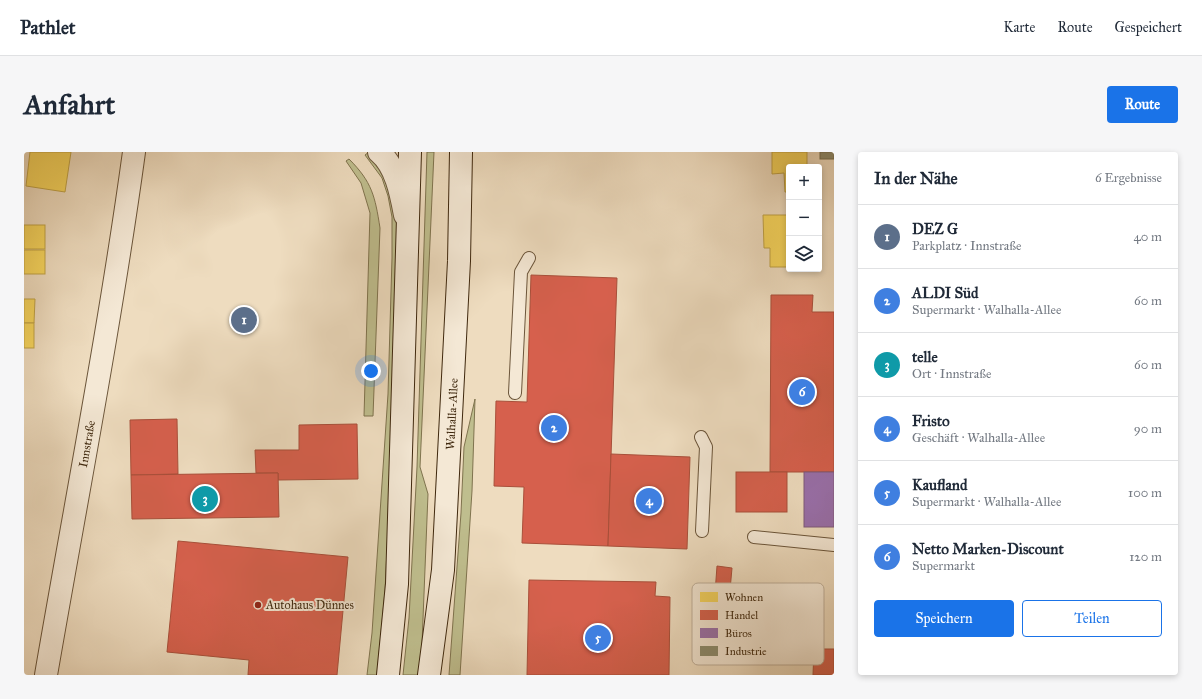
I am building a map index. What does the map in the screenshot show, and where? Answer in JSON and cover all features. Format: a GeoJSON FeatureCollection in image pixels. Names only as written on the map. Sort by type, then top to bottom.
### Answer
{"type":"FeatureCollection","features":[{"type":"Feature","properties":{"kind":"main road","name":"Innstraße"},"geometry":{"type":"LineString","coordinates":[[46,675],[126,213],[134,152]]}},
{"type":"Feature","properties":{"kind":"main road","name":"Innstraße"},"geometry":{"type":"LineString","coordinates":[[126,213],[146,152]]}},
{"type":"Feature","properties":{"kind":"main road"},"geometry":{"type":"LineString","coordinates":[[379,152],[382,154],[395,174],[408,227]]}},
{"type":"Feature","properties":{"kind":"main road"},"geometry":{"type":"LineString","coordinates":[[388,675],[397,584],[410,152]]}},
{"type":"Feature","properties":{"kind":"main road","name":"Walhalla-Allee"},"geometry":{"type":"LineString","coordinates":[[429,675],[443,562],[459,261],[462,152]]}},
{"type":"Feature","properties":{"kind":"lane"},"geometry":{"type":"LineString","coordinates":[[515,394],[521,272],[529,258]]}},
{"type":"Feature","properties":{"kind":"lane"},"geometry":{"type":"LineString","coordinates":[[701,437],[706,447],[702,531]]}},
{"type":"Feature","properties":{"kind":"lane"},"geometry":{"type":"LineString","coordinates":[[754,537],[834,545]]}},
{"type":"Feature","properties":{"kind":"shaded area"},"geometry":{"type":"Polygon","coordinates":[[[371,152],[400,204],[392,446],[385,591],[377,675],[367,675],[372,633],[388,394],[392,217],[388,196],[382,178],[365,155],[371,152]]]}},
{"type":"Feature","properties":{"kind":"shaded area"},"geometry":{"type":"Polygon","coordinates":[[[427,152],[434,152],[420,467],[428,494],[421,669],[420,675],[403,675],[409,618],[417,467],[427,152]]]}},
{"type":"Feature","properties":{"kind":"shaded area"},"geometry":{"type":"Polygon","coordinates":[[[349,159],[357,167],[368,183],[374,198],[380,228],[373,416],[364,416],[370,213],[361,183],[346,161],[349,159]]]}},
{"type":"Feature","properties":{"kind":"shaded area"},"geometry":{"type":"Polygon","coordinates":[[[475,399],[472,491],[460,675],[449,675],[461,513],[464,447],[475,399]]]}},
{"type":"Feature","properties":{"kind":"building: Wohnen"},"geometry":{"type":"Polygon","coordinates":[[[30,152],[71,152],[65,192],[26,186],[30,152]]]}},
{"type":"Feature","properties":{"kind":"building: Wohnen"},"geometry":{"type":"Polygon","coordinates":[[[772,152],[807,152],[807,164],[786,164],[786,192],[784,173],[772,174],[772,152]]]}},
{"type":"Feature","properties":{"kind":"building: Wohnen"},"geometry":{"type":"Polygon","coordinates":[[[763,215],[786,215],[786,267],[770,267],[770,248],[764,248],[763,215]]]}},
{"type":"Feature","properties":{"kind":"building: Wohnen"},"geometry":{"type":"Polygon","coordinates":[[[24,225],[45,225],[45,249],[24,249],[24,225]]]}},
{"type":"Feature","properties":{"kind":"building: Wohnen"},"geometry":{"type":"Polygon","coordinates":[[[24,250],[45,250],[45,274],[24,274],[24,250]]]}},
{"type":"Feature","properties":{"kind":"building: Wohnen"},"geometry":{"type":"Polygon","coordinates":[[[24,299],[35,299],[34,323],[24,323],[24,299]]]}},
{"type":"Feature","properties":{"kind":"building: Wohnen"},"geometry":{"type":"Polygon","coordinates":[[[24,323],[34,323],[34,348],[24,348],[24,323]]]}},
{"type":"Feature","properties":{"kind":"building: Handel"},"geometry":{"type":"Polygon","coordinates":[[[531,275],[617,278],[608,546],[522,543],[524,487],[494,486],[496,401],[527,402],[531,275]]]}},
{"type":"Feature","properties":{"kind":"building: Handel"},"geometry":{"type":"Polygon","coordinates":[[[771,295],[813,295],[812,312],[834,312],[834,472],[770,472],[771,295]]]}},
{"type":"Feature","properties":{"kind":"building: Handel"},"geometry":{"type":"Polygon","coordinates":[[[177,419],[178,474],[131,475],[130,420],[177,419]]]}},
{"type":"Feature","properties":{"kind":"building: Handel"},"geometry":{"type":"Polygon","coordinates":[[[357,424],[358,479],[278,480],[278,473],[256,473],[255,450],[299,450],[299,425],[357,424]]]}},
{"type":"Feature","properties":{"kind":"building: Handel"},"geometry":{"type":"Polygon","coordinates":[[[611,454],[690,457],[687,549],[608,546],[611,454]]]}},
{"type":"Feature","properties":{"kind":"building: Handel"},"geometry":{"type":"Polygon","coordinates":[[[736,472],[787,472],[787,512],[736,512],[736,472]]]}},
{"type":"Feature","properties":{"kind":"building: Handel"},"geometry":{"type":"Polygon","coordinates":[[[278,473],[279,517],[132,519],[131,475],[278,473]]]}},
{"type":"Feature","properties":{"kind":"building: Handel","name":"Autohaus Dünnes"},"geometry":{"type":"Polygon","coordinates":[[[178,541],[348,557],[337,675],[248,675],[249,660],[167,652],[178,541]]]}},
{"type":"Feature","properties":{"kind":"building: Handel"},"geometry":{"type":"Polygon","coordinates":[[[717,566],[732,568],[731,583],[716,583],[717,566]]]}},
{"type":"Feature","properties":{"kind":"building: Handel"},"geometry":{"type":"Polygon","coordinates":[[[529,580],[656,582],[655,596],[670,597],[669,675],[527,675],[529,580]]]}},
{"type":"Feature","properties":{"kind":"building: Handel"},"geometry":{"type":"Polygon","coordinates":[[[824,649],[834,649],[834,675],[813,675],[813,665],[824,665],[824,649]]]}},
{"type":"Feature","properties":{"kind":"building: Büros"},"geometry":{"type":"Polygon","coordinates":[[[804,472],[834,472],[834,527],[804,527],[804,472]]]}},
{"type":"Feature","properties":{"kind":"building: Industrie"},"geometry":{"type":"Polygon","coordinates":[[[820,152],[834,152],[834,159],[820,159],[820,152]]]}},
{"type":"Feature","properties":{"kind":"place","name":"DEZ G"},"geometry":{"type":"Point","coordinates":[244,320]}},
{"type":"Feature","properties":{"kind":"place","name":"Netto Marken-Discount"},"geometry":{"type":"Point","coordinates":[802,392]}},
{"type":"Feature","properties":{"kind":"place","name":"ALDI Süd"},"geometry":{"type":"Point","coordinates":[554,428]}},
{"type":"Feature","properties":{"kind":"place","name":"telle"},"geometry":{"type":"Point","coordinates":[205,499]}},
{"type":"Feature","properties":{"kind":"place","name":"Fristo"},"geometry":{"type":"Point","coordinates":[649,501]}},
{"type":"Feature","properties":{"kind":"place","name":"Autohaus Dünnes"},"geometry":{"type":"Point","coordinates":[258,605]}},
{"type":"Feature","properties":{"kind":"place","name":"Kaufland"},"geometry":{"type":"Point","coordinates":[598,638]}}]}
